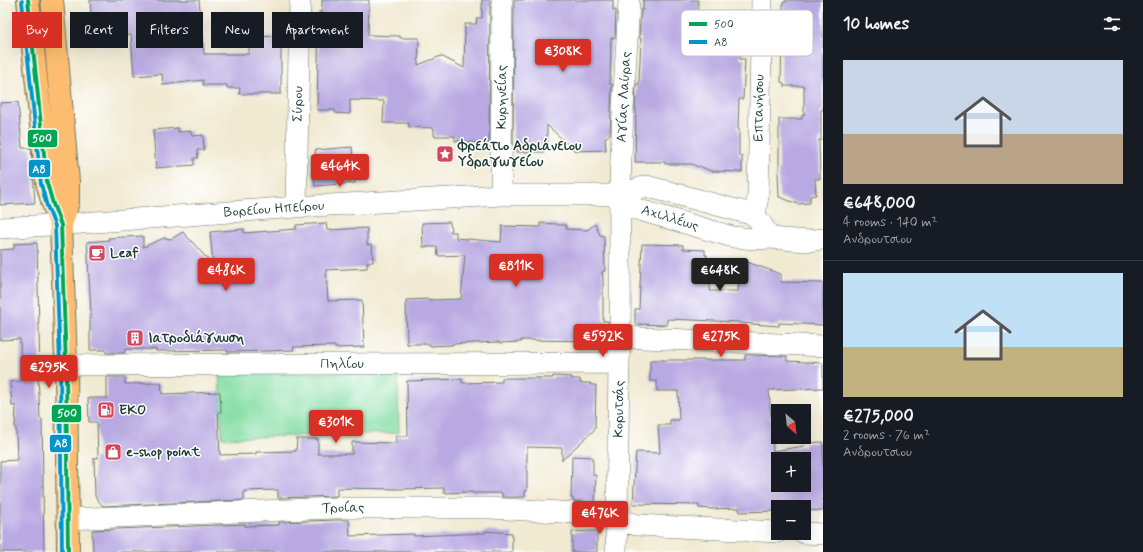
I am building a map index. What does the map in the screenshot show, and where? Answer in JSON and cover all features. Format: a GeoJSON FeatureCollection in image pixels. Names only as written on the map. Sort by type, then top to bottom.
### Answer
{"type":"FeatureCollection","features":[{"type":"Feature","properties":{"kind":"main road"},"geometry":{"type":"LineString","coordinates":[[28,0],[47,183],[61,225],[66,365],[68,552]]}},
{"type":"Feature","properties":{"kind":"main road"},"geometry":{"type":"LineString","coordinates":[[52,0],[68,182],[68,202],[61,225]]}},
{"type":"Feature","properties":{"kind":"street","name":"Σύρου"},"geometry":{"type":"LineString","coordinates":[[296,207],[300,0]]}},
{"type":"Feature","properties":{"kind":"street","name":"Κυρηνείας"},"geometry":{"type":"LineString","coordinates":[[502,0],[502,195]]}},
{"type":"Feature","properties":{"kind":"street","name":"Αγίας Λαύρας"},"geometry":{"type":"LineString","coordinates":[[620,195],[629,0]]}},
{"type":"Feature","properties":{"kind":"street","name":"Επτανήσου"},"geometry":{"type":"LineString","coordinates":[[762,0],[762,10]]}},
{"type":"Feature","properties":{"kind":"street","name":"Επτανήσου"},"geometry":{"type":"LineString","coordinates":[[755,215],[758,196],[761,56]]}},
{"type":"Feature","properties":{"kind":"street","name":"Αχιλλέως"},"geometry":{"type":"LineString","coordinates":[[755,215],[646,186],[620,195],[636,209],[733,237],[807,241],[823,239]]}},
{"type":"Feature","properties":{"kind":"street","name":"Βορείου Ηπείρου"},"geometry":{"type":"LineString","coordinates":[[0,228],[61,225],[296,207],[502,195],[620,195]]}},
{"type":"Feature","properties":{"kind":"street","name":"Κορυτσάς"},"geometry":{"type":"LineString","coordinates":[[616,552],[620,337],[620,195]]}},
{"type":"Feature","properties":{"kind":"street"},"geometry":{"type":"LineString","coordinates":[[755,215],[771,238]]}},
{"type":"Feature","properties":{"kind":"street"},"geometry":{"type":"LineString","coordinates":[[620,337],[823,346]]}},
{"type":"Feature","properties":{"kind":"street","name":"Πηλίου"},"geometry":{"type":"LineString","coordinates":[[66,365],[619,363]]}},
{"type":"Feature","properties":{"kind":"street","name":"Τροίας"},"geometry":{"type":"LineString","coordinates":[[67,519],[335,508],[490,508],[594,514],[637,525],[771,532]]}},
{"type":"Feature","properties":{"kind":"street"},"geometry":{"type":"LineString","coordinates":[[811,533],[823,534]]}},
{"type":"Feature","properties":{"kind":"green space"},"geometry":{"type":"Polygon","coordinates":[[[219,373],[398,373],[399,433],[222,438],[219,373]]]}},
{"type":"Feature","properties":{"kind":"building"},"geometry":{"type":"Polygon","coordinates":[[[90,0],[199,0],[200,12],[136,12],[136,48],[203,48],[203,43],[204,54],[249,54],[249,48],[264,48],[264,37],[272,36],[272,48],[281,48],[281,94],[239,94],[240,88],[227,88],[227,85],[203,85],[203,80],[163,85],[162,74],[134,76],[131,35],[128,35],[128,12],[91,12],[90,0]]]}},
{"type":"Feature","properties":{"kind":"building"},"geometry":{"type":"Polygon","coordinates":[[[322,0],[369,0],[368,35],[419,38],[418,65],[441,56],[464,68],[465,24],[476,24],[477,18],[482,18],[482,0],[490,0],[489,143],[455,141],[455,136],[434,136],[434,128],[409,127],[409,123],[383,123],[384,101],[350,100],[350,114],[335,113],[335,110],[317,110],[318,48],[363,48],[363,12],[322,12],[322,0]]]}},
{"type":"Feature","properties":{"kind":"building"},"geometry":{"type":"Polygon","coordinates":[[[514,0],[613,0],[613,10],[616,10],[615,38],[611,38],[610,84],[612,84],[610,134],[605,138],[606,150],[575,151],[547,125],[547,146],[545,146],[544,152],[517,152],[517,146],[514,146],[513,143],[514,0]]]}},
{"type":"Feature","properties":{"kind":"building"},"geometry":{"type":"Polygon","coordinates":[[[643,0],[698,0],[698,10],[681,10],[681,56],[740,56],[740,59],[745,59],[743,99],[739,99],[738,129],[739,156],[742,156],[742,172],[711,171],[692,164],[635,162],[636,84],[639,84],[641,38],[639,38],[641,10],[643,10],[643,0]]]}},
{"type":"Feature","properties":{"kind":"building"},"geometry":{"type":"Polygon","coordinates":[[[786,0],[823,0],[823,110],[821,110],[821,140],[819,140],[820,179],[815,179],[816,195],[810,196],[810,203],[798,204],[779,197],[779,119],[802,119],[802,115],[804,115],[804,86],[784,86],[784,83],[781,82],[782,56],[813,56],[813,10],[783,10],[783,2],[786,2],[786,0]]]}},
{"type":"Feature","properties":{"kind":"building"},"geometry":{"type":"Polygon","coordinates":[[[18,102],[22,148],[31,148],[35,203],[0,205],[0,103],[18,102]]]}},
{"type":"Feature","properties":{"kind":"building"},"geometry":{"type":"Polygon","coordinates":[[[178,128],[178,132],[191,131],[192,136],[203,135],[204,150],[197,150],[198,158],[194,158],[194,165],[156,168],[153,130],[178,128]]]}},
{"type":"Feature","properties":{"kind":"building"},"geometry":{"type":"Polygon","coordinates":[[[352,147],[355,183],[315,186],[313,170],[317,170],[315,150],[352,147]]]}},
{"type":"Feature","properties":{"kind":"building"},"geometry":{"type":"Polygon","coordinates":[[[450,222],[451,232],[456,232],[456,238],[501,242],[502,226],[540,227],[540,223],[566,225],[566,229],[587,230],[595,224],[600,235],[604,236],[605,271],[602,272],[603,321],[608,321],[607,341],[521,340],[521,342],[430,346],[430,344],[407,344],[406,300],[461,299],[465,255],[438,256],[437,247],[423,247],[422,223],[450,222]]]}},
{"type":"Feature","properties":{"kind":"building"},"geometry":{"type":"Polygon","coordinates":[[[326,223],[327,230],[367,228],[367,245],[372,245],[373,262],[367,262],[367,268],[326,270],[328,301],[362,300],[364,347],[293,347],[294,350],[227,352],[227,350],[156,351],[156,349],[125,349],[125,353],[106,353],[106,350],[90,350],[91,312],[87,242],[109,240],[108,238],[143,236],[143,247],[164,238],[171,239],[183,232],[213,265],[210,232],[244,229],[244,233],[296,229],[296,225],[326,223]]]}},
{"type":"Feature","properties":{"kind":"building"},"geometry":{"type":"Polygon","coordinates":[[[37,243],[40,374],[38,374],[40,419],[42,419],[44,552],[0,552],[0,461],[17,460],[15,427],[16,406],[12,406],[10,382],[21,381],[20,339],[0,340],[0,250],[14,249],[14,244],[37,243]]]}},
{"type":"Feature","properties":{"kind":"building"},"geometry":{"type":"Polygon","coordinates":[[[642,244],[683,245],[683,249],[705,250],[705,255],[707,255],[706,266],[710,266],[710,291],[738,291],[741,260],[781,274],[781,282],[823,283],[823,325],[779,323],[779,326],[739,322],[667,319],[667,325],[635,324],[635,309],[639,309],[642,244]]]}},
{"type":"Feature","properties":{"kind":"building"},"geometry":{"type":"Polygon","coordinates":[[[745,355],[787,356],[787,361],[823,363],[823,388],[769,390],[771,444],[773,444],[773,451],[804,446],[804,444],[811,444],[811,443],[823,442],[823,511],[811,510],[811,500],[771,500],[771,511],[740,512],[739,508],[712,509],[699,508],[699,505],[633,504],[636,452],[660,453],[658,425],[670,425],[670,420],[679,420],[678,391],[657,391],[657,381],[650,381],[650,360],[745,360],[745,355]]]}},
{"type":"Feature","properties":{"kind":"building"},"geometry":{"type":"Polygon","coordinates":[[[553,376],[572,377],[572,379],[580,379],[580,383],[591,383],[590,385],[596,385],[595,429],[562,460],[562,448],[527,447],[527,491],[525,491],[525,497],[502,497],[502,493],[444,493],[444,488],[337,488],[337,496],[278,498],[278,490],[244,491],[244,500],[103,506],[95,496],[94,458],[98,458],[97,422],[89,422],[88,398],[107,398],[107,377],[125,377],[125,384],[161,383],[162,394],[220,392],[221,412],[218,412],[220,455],[296,451],[297,439],[318,439],[318,454],[352,454],[352,442],[396,443],[396,436],[408,436],[407,381],[462,379],[462,383],[502,382],[502,378],[553,378],[553,376]]]}},
{"type":"Feature","properties":{"kind":"building"},"geometry":{"type":"Polygon","coordinates":[[[572,456],[592,457],[593,475],[596,475],[595,502],[573,501],[573,498],[571,498],[572,456]]]}},
{"type":"Feature","properties":{"kind":"building"},"geometry":{"type":"Polygon","coordinates":[[[349,520],[350,536],[414,534],[414,536],[485,533],[485,531],[512,533],[512,552],[93,552],[92,530],[245,524],[245,526],[279,525],[279,522],[349,520]]]}},
{"type":"Feature","properties":{"kind":"building"},"geometry":{"type":"Polygon","coordinates":[[[597,531],[597,552],[572,552],[572,532],[597,531]]]}},
{"type":"Feature","properties":{"kind":"transit line","name":"500"},"geometry":{"type":"LineString","coordinates":[[28,0],[47,183],[61,225],[66,365],[68,552]]}},
{"type":"Feature","properties":{"kind":"transit line","name":"A8"},"geometry":{"type":"LineString","coordinates":[[22,1],[41,184],[47,206],[55,226],[60,365],[62,552]]}},
{"type":"Feature","properties":{"kind":"place","name":"Φρεάτιο Αδριάνειου Υδραγωγείου"},"geometry":{"type":"Point","coordinates":[445,154]}},
{"type":"Feature","properties":{"kind":"place","name":"Leaf"},"geometry":{"type":"Point","coordinates":[97,253]}},
{"type":"Feature","properties":{"kind":"place","name":"Ιατροδιάγνωση"},"geometry":{"type":"Point","coordinates":[135,338]}},
{"type":"Feature","properties":{"kind":"place","name":"EKO"},"geometry":{"type":"Point","coordinates":[106,410]}},
{"type":"Feature","properties":{"kind":"place","name":"e-shop point"},"geometry":{"type":"Point","coordinates":[113,452]}}]}
